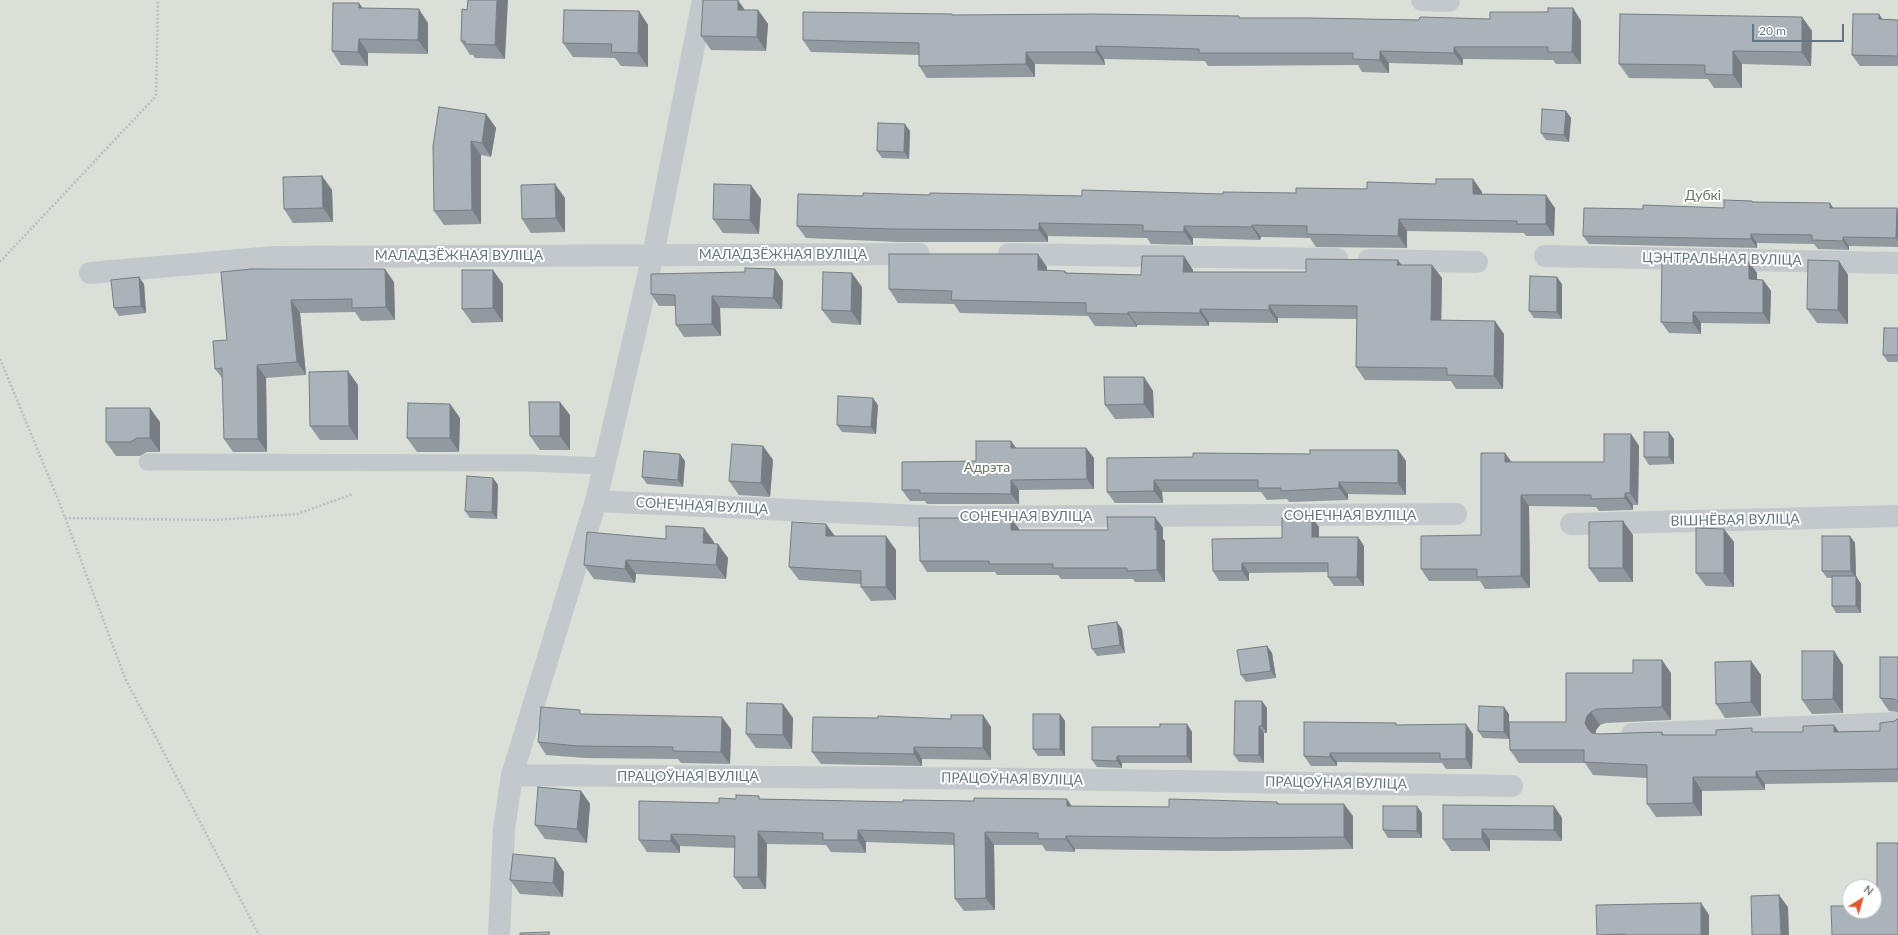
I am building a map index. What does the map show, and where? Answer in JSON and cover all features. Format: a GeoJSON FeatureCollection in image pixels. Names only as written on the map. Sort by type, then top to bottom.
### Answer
{"type":"FeatureCollection","features":[{"type":"Feature","properties":{"kind":"street"},"geometry":{"type":"LineString","coordinates":[[499,935],[504,829],[512,775],[596,501],[652,255],[702,0]]}},
{"type":"Feature","properties":{"kind":"street"},"geometry":{"type":"LineString","coordinates":[[1422,0],[1449,1]]}},
{"type":"Feature","properties":{"kind":"street","name":"МАЛАДЗЁЖНАЯ ВУЛІЦА"},"geometry":{"type":"LineString","coordinates":[[90,273],[274,257],[938,254]]}},
{"type":"Feature","properties":{"kind":"street"},"geometry":{"type":"LineString","coordinates":[[986,254],[1477,262]]}},
{"type":"Feature","properties":{"kind":"street","name":"ЦЭНТРАЛЬНАЯ ВУЛІЦА"},"geometry":{"type":"LineString","coordinates":[[1545,256],[1898,263]]}},
{"type":"Feature","properties":{"kind":"street","name":"СОНЕЧНАЯ ВУЛІЦА"},"geometry":{"type":"LineString","coordinates":[[596,501],[941,517],[1456,514]]}},
{"type":"Feature","properties":{"kind":"street","name":"ВІШНЁВАЯ ВУЛІЦА"},"geometry":{"type":"LineString","coordinates":[[1571,524],[1898,516]]}},
{"type":"Feature","properties":{"kind":"street"},"geometry":{"type":"LineString","coordinates":[[1615,734],[1898,724]]}},
{"type":"Feature","properties":{"kind":"street","name":"ПРАЦОЎНАЯ ВУЛІЦА"},"geometry":{"type":"LineString","coordinates":[[512,775],[1034,779],[1512,786]]}},
{"type":"Feature","properties":{"kind":"lane"},"geometry":{"type":"LineString","coordinates":[[147,462],[529,463],[604,466]]}},
{"type":"Feature","properties":{"kind":"path"},"geometry":{"type":"LineString","coordinates":[[0,262],[156,96],[158,0]]}},
{"type":"Feature","properties":{"kind":"path"},"geometry":{"type":"LineString","coordinates":[[0,359],[66,518],[125,678],[259,935]]}},
{"type":"Feature","properties":{"kind":"path"},"geometry":{"type":"LineString","coordinates":[[0,368],[5,368]]}},
{"type":"Feature","properties":{"kind":"path"},"geometry":{"type":"LineString","coordinates":[[66,518],[214,520],[297,514],[353,494]]}},
{"type":"Feature","properties":{"kind":"green space","name":"Адрэта"},"geometry":{"type":"Polygon","coordinates":[[[0,0],[1898,0],[1898,935],[0,935],[0,0]]]}},
{"type":"Feature","properties":{"kind":"building"},"geometry":{"type":"Polygon","coordinates":[[[468,0],[497,0],[495,45],[465,44],[465,41],[461,41],[462,9],[467,10],[468,0]]]}},
{"type":"Feature","properties":{"kind":"building"},"geometry":{"type":"Polygon","coordinates":[[[703,0],[738,0],[738,10],[758,10],[757,37],[701,36],[703,0]]]}},
{"type":"Feature","properties":{"kind":"building"},"geometry":{"type":"Polygon","coordinates":[[[333,3],[359,3],[359,8],[419,9],[418,40],[359,39],[358,52],[332,51],[333,3]]]}},
{"type":"Feature","properties":{"kind":"building"},"geometry":{"type":"Polygon","coordinates":[[[1548,8],[1573,8],[1572,52],[1548,52],[1548,47],[1454,47],[1454,53],[1380,51],[1380,60],[1353,59],[1353,53],[1199,53],[1199,49],[1096,46],[1096,52],[1026,52],[1026,64],[919,66],[919,43],[803,40],[803,12],[952,15],[1096,14],[1239,16],[1239,18],[1419,20],[1420,17],[1490,19],[1490,12],[1548,12],[1548,8]]]}},
{"type":"Feature","properties":{"kind":"building"},"geometry":{"type":"Polygon","coordinates":[[[564,10],[639,11],[638,53],[611,52],[612,44],[563,43],[564,10]]]}},
{"type":"Feature","properties":{"kind":"building"},"geometry":{"type":"Polygon","coordinates":[[[1620,14],[1802,17],[1802,52],[1733,51],[1733,75],[1705,74],[1705,65],[1619,64],[1620,14]]]}},
{"type":"Feature","properties":{"kind":"building"},"geometry":{"type":"Polygon","coordinates":[[[1853,14],[1879,14],[1879,19],[1898,20],[1898,56],[1852,55],[1853,14]]]}},
{"type":"Feature","properties":{"kind":"building"},"geometry":{"type":"Polygon","coordinates":[[[439,107],[486,114],[482,143],[471,141],[472,210],[434,211],[433,146],[439,107]]]}},
{"type":"Feature","properties":{"kind":"building"},"geometry":{"type":"Polygon","coordinates":[[[1542,109],[1566,111],[1564,135],[1541,133],[1542,109]]]}},
{"type":"Feature","properties":{"kind":"building"},"geometry":{"type":"Polygon","coordinates":[[[878,123],[905,124],[904,152],[877,151],[878,123]]]}},
{"type":"Feature","properties":{"kind":"building"},"geometry":{"type":"Polygon","coordinates":[[[322,176],[323,208],[284,209],[283,177],[322,176]]]}},
{"type":"Feature","properties":{"kind":"building"},"geometry":{"type":"Polygon","coordinates":[[[1436,179],[1473,179],[1473,194],[1546,195],[1546,224],[1517,224],[1517,221],[1399,219],[1398,236],[1307,234],[1307,226],[1252,225],[1252,227],[1184,226],[1184,232],[1143,231],[1143,225],[1039,223],[1039,230],[890,229],[797,226],[798,194],[863,196],[863,193],[930,195],[930,193],[1082,196],[1082,190],[1223,194],[1223,192],[1296,193],[1296,188],[1367,189],[1367,182],[1436,184],[1436,179]]]}},
{"type":"Feature","properties":{"kind":"building"},"geometry":{"type":"Polygon","coordinates":[[[555,184],[556,218],[522,219],[521,185],[555,184]]]}},
{"type":"Feature","properties":{"kind":"building"},"geometry":{"type":"Polygon","coordinates":[[[714,184],[751,185],[750,220],[713,219],[714,184]]]}},
{"type":"Feature","properties":{"kind":"building"},"geometry":{"type":"Polygon","coordinates":[[[1724,200],[1752,202],[1830,203],[1830,208],[1897,208],[1896,238],[1843,237],[1843,241],[1812,240],[1812,235],[1751,234],[1751,239],[1583,236],[1584,208],[1643,209],[1643,205],[1724,208],[1724,200]]]}},
{"type":"Feature","properties":{"kind":"building"},"geometry":{"type":"Polygon","coordinates":[[[889,254],[1038,254],[1038,270],[1065,271],[1065,273],[1141,275],[1142,256],[1184,256],[1183,272],[1306,272],[1306,259],[1398,260],[1397,265],[1432,265],[1431,320],[1495,321],[1494,376],[1447,375],[1447,368],[1356,367],[1357,306],[1269,305],[1269,310],[1200,309],[1200,313],[1128,312],[1128,314],[1086,313],[1086,303],[951,300],[952,291],[889,289],[889,254]]]}},
{"type":"Feature","properties":{"kind":"building"},"geometry":{"type":"Polygon","coordinates":[[[1662,260],[1749,262],[1749,279],[1763,280],[1763,313],[1693,312],[1693,323],[1661,322],[1662,260]]]}},
{"type":"Feature","properties":{"kind":"building"},"geometry":{"type":"Polygon","coordinates":[[[1808,260],[1839,261],[1838,310],[1807,309],[1808,260]]]}},
{"type":"Feature","properties":{"kind":"building"},"geometry":{"type":"Polygon","coordinates":[[[745,268],[775,269],[773,298],[712,296],[712,324],[676,325],[675,295],[651,294],[651,274],[745,272],[745,268]]]}},
{"type":"Feature","properties":{"kind":"building"},"geometry":{"type":"Polygon","coordinates":[[[252,269],[385,269],[386,307],[352,308],[352,299],[291,300],[297,362],[257,365],[258,439],[224,439],[222,368],[215,369],[213,341],[227,340],[221,272],[252,269]]]}},
{"type":"Feature","properties":{"kind":"building"},"geometry":{"type":"Polygon","coordinates":[[[462,270],[493,270],[493,308],[462,309],[462,270]]]}},
{"type":"Feature","properties":{"kind":"building"},"geometry":{"type":"Polygon","coordinates":[[[823,272],[852,273],[851,311],[822,310],[823,272]]]}},
{"type":"Feature","properties":{"kind":"building"},"geometry":{"type":"Polygon","coordinates":[[[1530,276],[1557,277],[1557,312],[1529,311],[1530,276]]]}},
{"type":"Feature","properties":{"kind":"building"},"geometry":{"type":"Polygon","coordinates":[[[139,277],[141,306],[114,308],[111,280],[139,277]]]}},
{"type":"Feature","properties":{"kind":"building"},"geometry":{"type":"Polygon","coordinates":[[[1884,328],[1898,328],[1898,355],[1883,355],[1884,328]]]}},
{"type":"Feature","properties":{"kind":"building"},"geometry":{"type":"Polygon","coordinates":[[[348,371],[349,426],[310,426],[309,372],[348,371]]]}},
{"type":"Feature","properties":{"kind":"building"},"geometry":{"type":"Polygon","coordinates":[[[1104,377],[1144,377],[1144,404],[1105,405],[1104,377]]]}},
{"type":"Feature","properties":{"kind":"building"},"geometry":{"type":"Polygon","coordinates":[[[838,396],[873,398],[871,427],[837,425],[838,396]]]}},
{"type":"Feature","properties":{"kind":"building"},"geometry":{"type":"Polygon","coordinates":[[[529,402],[560,402],[560,436],[530,436],[529,402]]]}},
{"type":"Feature","properties":{"kind":"building"},"geometry":{"type":"Polygon","coordinates":[[[408,403],[450,404],[450,438],[407,438],[408,403]]]}},
{"type":"Feature","properties":{"kind":"building"},"geometry":{"type":"Polygon","coordinates":[[[106,408],[150,408],[150,438],[137,438],[130,442],[106,442],[106,408]]]}},
{"type":"Feature","properties":{"kind":"building"},"geometry":{"type":"Polygon","coordinates":[[[1644,432],[1669,432],[1669,457],[1644,457],[1644,432]]]}},
{"type":"Feature","properties":{"kind":"building"},"geometry":{"type":"Polygon","coordinates":[[[1604,434],[1631,434],[1630,493],[1625,493],[1625,498],[1591,499],[1591,495],[1521,495],[1521,576],[1477,577],[1477,569],[1421,569],[1421,536],[1481,535],[1481,453],[1505,453],[1505,462],[1604,462],[1604,434]]]}},
{"type":"Feature","properties":{"kind":"building"},"geometry":{"type":"Polygon","coordinates":[[[976,441],[1011,441],[1011,448],[1086,448],[1087,479],[1011,480],[1011,494],[920,493],[920,490],[902,490],[902,462],[976,461],[976,441]]]}},
{"type":"Feature","properties":{"kind":"building"},"geometry":{"type":"Polygon","coordinates":[[[732,444],[763,446],[761,483],[729,481],[732,444]]]}},
{"type":"Feature","properties":{"kind":"building"},"geometry":{"type":"Polygon","coordinates":[[[1310,450],[1398,450],[1398,483],[1339,482],[1339,488],[1281,491],[1281,488],[1258,488],[1258,480],[1154,480],[1154,491],[1107,492],[1107,458],[1193,457],[1193,453],[1310,454],[1310,450]]]}},
{"type":"Feature","properties":{"kind":"building"},"geometry":{"type":"Polygon","coordinates":[[[644,451],[680,454],[678,480],[642,477],[644,451]]]}},
{"type":"Feature","properties":{"kind":"building"},"geometry":{"type":"Polygon","coordinates":[[[467,476],[493,478],[492,512],[465,511],[467,476]]]}},
{"type":"Feature","properties":{"kind":"building"},"geometry":{"type":"Polygon","coordinates":[[[1107,517],[1155,517],[1155,530],[1157,530],[1157,570],[1127,571],[1127,568],[1053,568],[1053,564],[989,564],[989,561],[920,561],[919,518],[1011,518],[1011,530],[1108,530],[1107,517]]]}},
{"type":"Feature","properties":{"kind":"building"},"geometry":{"type":"Polygon","coordinates":[[[1282,518],[1312,518],[1312,537],[1358,537],[1357,577],[1328,577],[1328,563],[1242,563],[1242,571],[1213,571],[1212,539],[1282,538],[1282,518]]]}},
{"type":"Feature","properties":{"kind":"building"},"geometry":{"type":"Polygon","coordinates":[[[1623,521],[1623,568],[1589,568],[1589,522],[1623,521]]]}},
{"type":"Feature","properties":{"kind":"building"},"geometry":{"type":"Polygon","coordinates":[[[792,522],[826,524],[826,536],[886,536],[886,587],[861,587],[861,571],[789,567],[792,522]]]}},
{"type":"Feature","properties":{"kind":"building"},"geometry":{"type":"Polygon","coordinates":[[[666,526],[704,528],[703,543],[718,544],[716,565],[626,560],[625,569],[584,565],[587,532],[666,539],[666,526]]]}},
{"type":"Feature","properties":{"kind":"building"},"geometry":{"type":"Polygon","coordinates":[[[1696,528],[1724,529],[1724,573],[1696,573],[1696,528]]]}},
{"type":"Feature","properties":{"kind":"building"},"geometry":{"type":"Polygon","coordinates":[[[1822,536],[1850,536],[1851,571],[1822,571],[1822,536]]]}},
{"type":"Feature","properties":{"kind":"building"},"geometry":{"type":"Polygon","coordinates":[[[1832,576],[1856,576],[1856,606],[1832,606],[1832,576]]]}},
{"type":"Feature","properties":{"kind":"building"},"geometry":{"type":"Polygon","coordinates":[[[1117,622],[1120,645],[1092,649],[1088,626],[1117,622]]]}},
{"type":"Feature","properties":{"kind":"building"},"geometry":{"type":"Polygon","coordinates":[[[1267,646],[1271,671],[1241,675],[1237,650],[1267,646]]]}},
{"type":"Feature","properties":{"kind":"building"},"geometry":{"type":"Polygon","coordinates":[[[1802,651],[1834,651],[1833,699],[1802,700],[1802,651]]]}},
{"type":"Feature","properties":{"kind":"building"},"geometry":{"type":"Polygon","coordinates":[[[1880,657],[1898,657],[1898,702],[1895,699],[1880,698],[1880,657]]]}},
{"type":"Feature","properties":{"kind":"building"},"geometry":{"type":"Polygon","coordinates":[[[1633,660],[1662,660],[1662,707],[1597,709],[1587,716],[1585,723],[1592,733],[1662,732],[1662,735],[1716,735],[1716,730],[1752,728],[1752,732],[1803,732],[1803,726],[1834,725],[1834,732],[1880,731],[1880,723],[1895,721],[1898,718],[1898,769],[1756,771],[1756,777],[1693,777],[1693,803],[1647,804],[1647,765],[1584,762],[1584,750],[1510,750],[1509,722],[1566,722],[1566,673],[1633,673],[1633,660]]]}},
{"type":"Feature","properties":{"kind":"building"},"geometry":{"type":"Polygon","coordinates":[[[1751,661],[1751,702],[1716,704],[1715,662],[1751,661]]]}},
{"type":"Feature","properties":{"kind":"building"},"geometry":{"type":"Polygon","coordinates":[[[1235,701],[1262,701],[1262,726],[1259,726],[1259,755],[1234,755],[1235,701]]]}},
{"type":"Feature","properties":{"kind":"building"},"geometry":{"type":"Polygon","coordinates":[[[747,703],[783,704],[783,735],[746,734],[747,703]]]}},
{"type":"Feature","properties":{"kind":"building"},"geometry":{"type":"Polygon","coordinates":[[[1479,706],[1504,707],[1504,732],[1478,731],[1479,706]]]}},
{"type":"Feature","properties":{"kind":"building"},"geometry":{"type":"Polygon","coordinates":[[[541,707],[580,710],[580,714],[722,717],[721,752],[673,751],[673,747],[577,746],[538,742],[541,707]]]}},
{"type":"Feature","properties":{"kind":"building"},"geometry":{"type":"Polygon","coordinates":[[[1033,714],[1060,714],[1060,749],[1033,749],[1033,714]]]}},
{"type":"Feature","properties":{"kind":"building"},"geometry":{"type":"Polygon","coordinates":[[[951,715],[983,715],[983,748],[914,747],[914,754],[812,752],[813,717],[878,718],[878,716],[951,719],[951,715]]]}},
{"type":"Feature","properties":{"kind":"building"},"geometry":{"type":"Polygon","coordinates":[[[1304,722],[1396,723],[1396,725],[1466,724],[1466,759],[1440,759],[1440,753],[1330,753],[1330,757],[1304,756],[1304,722]]]}},
{"type":"Feature","properties":{"kind":"building"},"geometry":{"type":"Polygon","coordinates":[[[1160,724],[1187,724],[1187,756],[1117,756],[1117,761],[1092,760],[1092,727],[1160,727],[1160,724]]]}},
{"type":"Feature","properties":{"kind":"building"},"geometry":{"type":"Polygon","coordinates":[[[538,787],[581,791],[577,829],[535,825],[538,787]]]}},
{"type":"Feature","properties":{"kind":"building"},"geometry":{"type":"Polygon","coordinates":[[[736,795],[759,796],[759,799],[903,802],[903,800],[974,801],[974,798],[1067,799],[1067,806],[1169,807],[1169,799],[1277,802],[1277,804],[1344,804],[1344,837],[1214,838],[1066,836],[1066,839],[1038,839],[1038,833],[985,832],[986,898],[955,899],[954,833],[858,830],[858,840],[823,840],[823,833],[758,831],[758,877],[734,877],[735,836],[671,834],[671,841],[639,840],[639,801],[719,803],[719,798],[736,799],[736,795]]]}},
{"type":"Feature","properties":{"kind":"building"},"geometry":{"type":"Polygon","coordinates":[[[1443,805],[1554,806],[1554,830],[1482,829],[1482,839],[1443,839],[1443,805]]]}},
{"type":"Feature","properties":{"kind":"building"},"geometry":{"type":"Polygon","coordinates":[[[1383,806],[1417,806],[1417,831],[1383,830],[1383,806]]]}},
{"type":"Feature","properties":{"kind":"building"},"geometry":{"type":"Polygon","coordinates":[[[1877,843],[1898,843],[1898,935],[1832,935],[1831,906],[1842,906],[1842,919],[1882,919],[1882,879],[1877,879],[1877,843]]]}},
{"type":"Feature","properties":{"kind":"building"},"geometry":{"type":"Polygon","coordinates":[[[513,854],[555,858],[553,883],[510,880],[513,854]]]}},
{"type":"Feature","properties":{"kind":"building"},"geometry":{"type":"Polygon","coordinates":[[[1779,895],[1781,935],[1752,935],[1751,896],[1779,895]]]}},
{"type":"Feature","properties":{"kind":"building"},"geometry":{"type":"Polygon","coordinates":[[[1701,903],[1701,935],[1597,935],[1596,905],[1701,903]]]}},
{"type":"Feature","properties":{"kind":"building"},"geometry":{"type":"Polygon","coordinates":[[[549,932],[549,935],[520,935],[520,933],[549,932]]]}},
{"type":"Feature","properties":{"kind":"park label","name":"Дубкі"},"geometry":{"type":"Point","coordinates":[1703,195]}}]}
